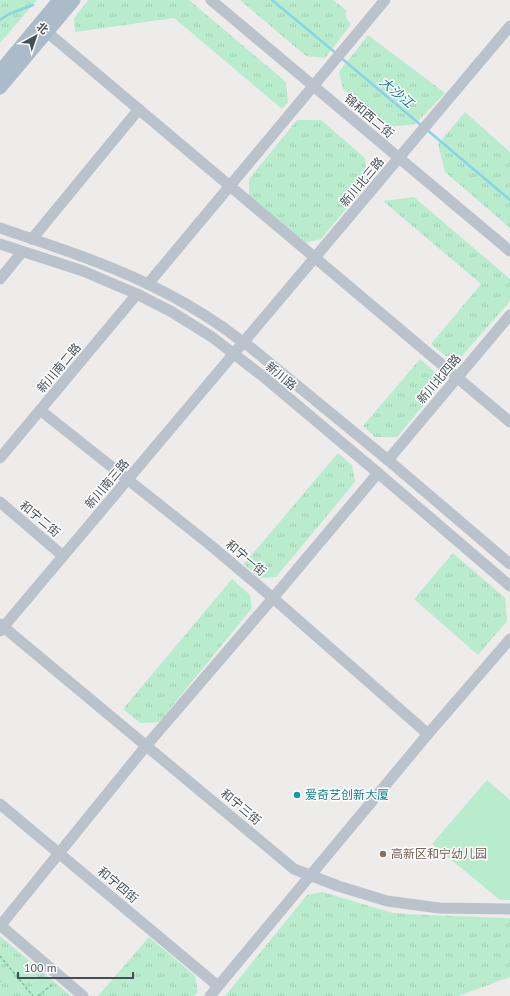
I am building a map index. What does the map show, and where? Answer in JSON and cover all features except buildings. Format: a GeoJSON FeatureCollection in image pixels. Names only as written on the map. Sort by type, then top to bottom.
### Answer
{"type":"FeatureCollection","features":[{"type":"Feature","properties":{"kind":"main road"},"geometry":{"type":"LineString","coordinates":[[1,79],[59,0]]}},
{"type":"Feature","properties":{"kind":"main road"},"geometry":{"type":"LineString","coordinates":[[1,79],[47,32],[74,0]]}},
{"type":"Feature","properties":{"kind":"street","name":"锦和西二街"},"geometry":{"type":"LineString","coordinates":[[211,0],[510,251]]}},
{"type":"Feature","properties":{"kind":"street"},"geometry":{"type":"LineString","coordinates":[[148,284],[385,0]]}},
{"type":"Feature","properties":{"kind":"street","name":"新川北三路"},"geometry":{"type":"LineString","coordinates":[[234,354],[510,26]]}},
{"type":"Feature","properties":{"kind":"street"},"geometry":{"type":"LineString","coordinates":[[47,32],[510,422]]}},
{"type":"Feature","properties":{"kind":"street"},"geometry":{"type":"LineString","coordinates":[[32,239],[139,109]]}},
{"type":"Feature","properties":{"kind":"street","name":"新川路"},"geometry":{"type":"LineString","coordinates":[[0,228],[120,271],[148,284],[221,326],[244,342],[388,460],[510,564]]}},
{"type":"Feature","properties":{"kind":"street","name":"新川路"},"geometry":{"type":"LineString","coordinates":[[0,244],[83,271],[137,294],[172,312],[212,337],[264,378],[378,473],[510,586]]}},
{"type":"Feature","properties":{"kind":"street"},"geometry":{"type":"LineString","coordinates":[[0,279],[22,252]]}},
{"type":"Feature","properties":{"kind":"street","name":"新川南二路"},"geometry":{"type":"LineString","coordinates":[[0,458],[137,294]]}},
{"type":"Feature","properties":{"kind":"street","name":"新川北四路"},"geometry":{"type":"LineString","coordinates":[[388,460],[510,315]]}},
{"type":"Feature","properties":{"kind":"street","name":"新川南三路"},"geometry":{"type":"LineString","coordinates":[[1,627],[234,354]]}},
{"type":"Feature","properties":{"kind":"street","name":"和宁一街"},"geometry":{"type":"LineString","coordinates":[[40,410],[209,544],[428,734]]}},
{"type":"Feature","properties":{"kind":"street"},"geometry":{"type":"LineString","coordinates":[[83,996],[0,925],[146,746],[378,473]]}},
{"type":"Feature","properties":{"kind":"street","name":"和宁二街"},"geometry":{"type":"LineString","coordinates":[[0,502],[63,556]]}},
{"type":"Feature","properties":{"kind":"street","name":"和宁三街"},"geometry":{"type":"LineString","coordinates":[[1,627],[294,869],[338,886],[387,900],[440,908],[510,909]]}},
{"type":"Feature","properties":{"kind":"street"},"geometry":{"type":"LineString","coordinates":[[210,996],[428,734],[510,639]]}},
{"type":"Feature","properties":{"kind":"street","name":"和宁四街"},"geometry":{"type":"LineString","coordinates":[[0,804],[218,986]]}},
{"type":"Feature","properties":{"kind":"path"},"geometry":{"type":"LineString","coordinates":[[0,956],[33,996]]}},
{"type":"Feature","properties":{"kind":"path"},"geometry":{"type":"LineString","coordinates":[[38,996],[61,978]]}},
{"type":"Feature","properties":{"kind":"green space"},"geometry":{"type":"Polygon","coordinates":[[[0,0],[37,0],[0,43],[0,0]]]}},
{"type":"Feature","properties":{"kind":"green space"},"geometry":{"type":"Polygon","coordinates":[[[88,0],[189,0],[286,82],[288,102],[282,109],[174,18],[75,32],[74,18],[88,0]]]}},
{"type":"Feature","properties":{"kind":"green space"},"geometry":{"type":"Polygon","coordinates":[[[240,0],[333,0],[346,10],[346,18],[351,24],[325,58],[306,56],[240,0]]]}},
{"type":"Feature","properties":{"kind":"green space"},"geometry":{"type":"Polygon","coordinates":[[[368,35],[445,93],[415,124],[390,127],[343,89],[339,72],[368,35]]]}},
{"type":"Feature","properties":{"kind":"green space"},"geometry":{"type":"Polygon","coordinates":[[[465,112],[510,152],[510,228],[445,172],[438,144],[465,112]]]}},
{"type":"Feature","properties":{"kind":"green space"},"geometry":{"type":"Polygon","coordinates":[[[297,120],[321,120],[365,158],[367,184],[321,239],[304,243],[249,197],[249,179],[297,120]]]}},
{"type":"Feature","properties":{"kind":"green space"},"geometry":{"type":"Polygon","coordinates":[[[414,197],[510,279],[510,301],[462,356],[446,356],[431,344],[481,284],[383,201],[414,197]]]}},
{"type":"Feature","properties":{"kind":"green space"},"geometry":{"type":"Polygon","coordinates":[[[420,359],[435,372],[438,388],[397,437],[375,437],[363,426],[420,359]]]}},
{"type":"Feature","properties":{"kind":"green space"},"geometry":{"type":"Polygon","coordinates":[[[338,453],[352,465],[355,482],[276,577],[259,578],[244,564],[338,453]]]}},
{"type":"Feature","properties":{"kind":"green space"},"geometry":{"type":"Polygon","coordinates":[[[453,553],[505,598],[507,621],[478,655],[414,599],[453,553]]]}},
{"type":"Feature","properties":{"kind":"green space"},"geometry":{"type":"Polygon","coordinates":[[[232,579],[250,595],[252,608],[159,722],[140,723],[123,709],[232,579]]]}},
{"type":"Feature","properties":{"kind":"green space"},"geometry":{"type":"Polygon","coordinates":[[[487,780],[510,800],[510,900],[500,900],[432,844],[487,780]]]}},
{"type":"Feature","properties":{"kind":"green space"},"geometry":{"type":"Polygon","coordinates":[[[322,892],[393,913],[510,918],[510,977],[458,996],[225,996],[307,895],[322,892]]]}},
{"type":"Feature","properties":{"kind":"green space"},"geometry":{"type":"Polygon","coordinates":[[[0,936],[71,996],[0,996],[0,936]]]}},
{"type":"Feature","properties":{"kind":"green space"},"geometry":{"type":"Polygon","coordinates":[[[149,937],[195,976],[198,992],[194,996],[98,996],[149,937]]]}},
{"type":"Feature","properties":{"kind":"waterway","name":"大沙江"},"geometry":{"type":"LineString","coordinates":[[272,0],[337,54]]}},
{"type":"Feature","properties":{"kind":"waterway","name":"大沙江"},"geometry":{"type":"LineString","coordinates":[[0,20],[9,14],[33,5]]}},
{"type":"Feature","properties":{"kind":"waterway","name":"大沙江"},"geometry":{"type":"LineString","coordinates":[[340,57],[422,126]]}},
{"type":"Feature","properties":{"kind":"waterway","name":"大沙江"},"geometry":{"type":"LineString","coordinates":[[426,129],[510,200]]}},
{"type":"Feature","properties":{"kind":"place","name":"爱奇艺创新大厦"},"geometry":{"type":"Point","coordinates":[297,795]}},
{"type":"Feature","properties":{"kind":"place","name":"高新区和宁幼儿园"},"geometry":{"type":"Point","coordinates":[383,854]}}]}
